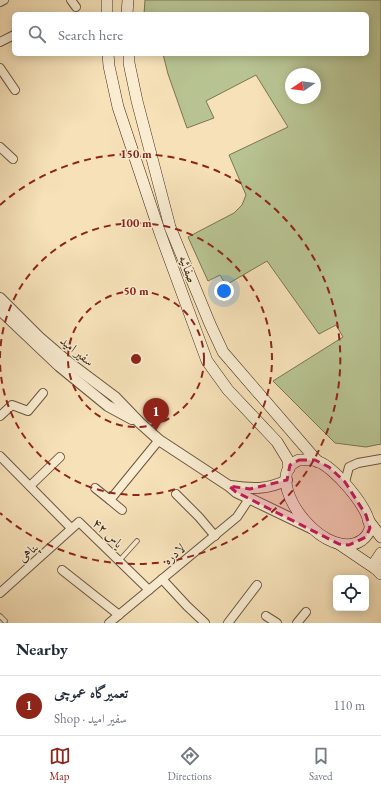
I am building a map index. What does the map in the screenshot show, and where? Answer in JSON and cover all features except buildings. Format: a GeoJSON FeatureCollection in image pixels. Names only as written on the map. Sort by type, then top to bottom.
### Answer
{"type":"FeatureCollection","features":[{"type":"Feature","properties":{"kind":"main road"},"geometry":{"type":"LineString","coordinates":[[107,0],[107,12]]}},
{"type":"Feature","properties":{"kind":"main road"},"geometry":{"type":"LineString","coordinates":[[128,0],[128,12]]}},
{"type":"Feature","properties":{"kind":"main road","name":"صفائیه"},"geometry":{"type":"LineString","coordinates":[[108,56],[118,107],[160,234],[207,361],[228,390],[277,442],[288,460],[289,469]]}},
{"type":"Feature","properties":{"kind":"main road","name":"صفائیه"},"geometry":{"type":"LineString","coordinates":[[129,56],[129,63],[137,101],[170,227],[223,352],[318,462]]}},
{"type":"Feature","properties":{"kind":"main road"},"geometry":{"type":"LineString","coordinates":[[339,544],[349,546],[360,542],[366,537],[370,528],[357,499],[344,482],[329,467],[315,460],[298,460],[290,465],[286,476],[289,492],[295,508],[312,529],[339,544],[378,571]]}},
{"type":"Feature","properties":{"kind":"main road"},"geometry":{"type":"LineString","coordinates":[[367,520],[381,537]]}},
{"type":"Feature","properties":{"kind":"main road"},"geometry":{"type":"LineString","coordinates":[[378,571],[375,562],[381,553]]}},
{"type":"Feature","properties":{"kind":"street"},"geometry":{"type":"LineString","coordinates":[[0,2],[4,0]]}},
{"type":"Feature","properties":{"kind":"street"},"geometry":{"type":"LineString","coordinates":[[71,0],[76,7]]}},
{"type":"Feature","properties":{"kind":"street"},"geometry":{"type":"LineString","coordinates":[[0,42],[12,36]]}},
{"type":"Feature","properties":{"kind":"street"},"geometry":{"type":"LineString","coordinates":[[0,68],[15,90]]}},
{"type":"Feature","properties":{"kind":"street"},"geometry":{"type":"LineString","coordinates":[[0,147],[13,159]]}},
{"type":"Feature","properties":{"kind":"street","name":"سفیر امید"},"geometry":{"type":"LineString","coordinates":[[0,298],[39,337],[67,361],[115,397],[159,440],[236,492],[312,529]]}},
{"type":"Feature","properties":{"kind":"street","name":"سفیر امید"},"geometry":{"type":"LineString","coordinates":[[0,310],[59,366],[108,406],[140,423]]}},
{"type":"Feature","properties":{"kind":"street"},"geometry":{"type":"LineString","coordinates":[[0,416],[12,405],[28,411],[43,392]]}},
{"type":"Feature","properties":{"kind":"street"},"geometry":{"type":"LineString","coordinates":[[110,500],[159,440]]}},
{"type":"Feature","properties":{"kind":"street"},"geometry":{"type":"LineString","coordinates":[[30,486],[60,457]]}},
{"type":"Feature","properties":{"kind":"street","name":"یاس ۴۲"},"geometry":{"type":"LineString","coordinates":[[1,459],[71,528],[79,522],[149,590]]}},
{"type":"Feature","properties":{"kind":"street"},"geometry":{"type":"LineString","coordinates":[[344,482],[349,467],[358,463],[381,459]]}},
{"type":"Feature","properties":{"kind":"street"},"geometry":{"type":"LineString","coordinates":[[229,486],[250,489],[278,484],[287,480]]}},
{"type":"Feature","properties":{"kind":"street"},"geometry":{"type":"LineString","coordinates":[[95,488],[122,510]]}},
{"type":"Feature","properties":{"kind":"street"},"geometry":{"type":"LineString","coordinates":[[176,494],[199,517],[215,536]]}},
{"type":"Feature","properties":{"kind":"street","name":"لادره"},"geometry":{"type":"LineString","coordinates":[[109,623],[237,517],[249,499]]}},
{"type":"Feature","properties":{"kind":"street","name":"پناهی"},"geometry":{"type":"LineString","coordinates":[[2,588],[71,528]]}},
{"type":"Feature","properties":{"kind":"street"},"geometry":{"type":"LineString","coordinates":[[62,570],[119,615]]}},
{"type":"Feature","properties":{"kind":"street"},"geometry":{"type":"LineString","coordinates":[[162,579],[205,623]]}},
{"type":"Feature","properties":{"kind":"street"},"geometry":{"type":"LineString","coordinates":[[228,623],[257,585]]}},
{"type":"Feature","properties":{"kind":"street"},"geometry":{"type":"LineString","coordinates":[[297,623],[306,612]]}},
{"type":"Feature","properties":{"kind":"street"},"geometry":{"type":"LineString","coordinates":[[266,616],[277,623]]}},
{"type":"Feature","properties":{"kind":"lane"},"geometry":{"type":"LineString","coordinates":[[120,561],[137,541]]}},
{"type":"Feature","properties":{"kind":"lane"},"geometry":{"type":"LineString","coordinates":[[0,616],[5,621]]}},
{"type":"Feature","properties":{"kind":"highlighted area"},"geometry":{"type":"Polygon","coordinates":[[[299,460],[315,460],[329,467],[345,482],[366,515],[370,528],[366,537],[349,545],[339,544],[236,492],[229,486],[250,489],[287,480],[290,465],[299,460]]]}},
{"type":"Feature","properties":{"kind":"green space"},"geometry":{"type":"Polygon","coordinates":[[[145,0],[381,0],[381,444],[366,447],[335,443],[273,381],[343,337],[336,325],[319,334],[267,261],[226,285],[220,275],[208,281],[188,237],[234,213],[242,205],[246,195],[229,155],[288,127],[256,75],[206,101],[214,118],[187,128],[168,74],[164,56],[369,56],[369,12],[144,12],[145,0]]]}},
{"type":"Feature","properties":{"kind":"place","name":"تعمیرگاه عموچی"},"geometry":{"type":"Point","coordinates":[156,431]}}]}
